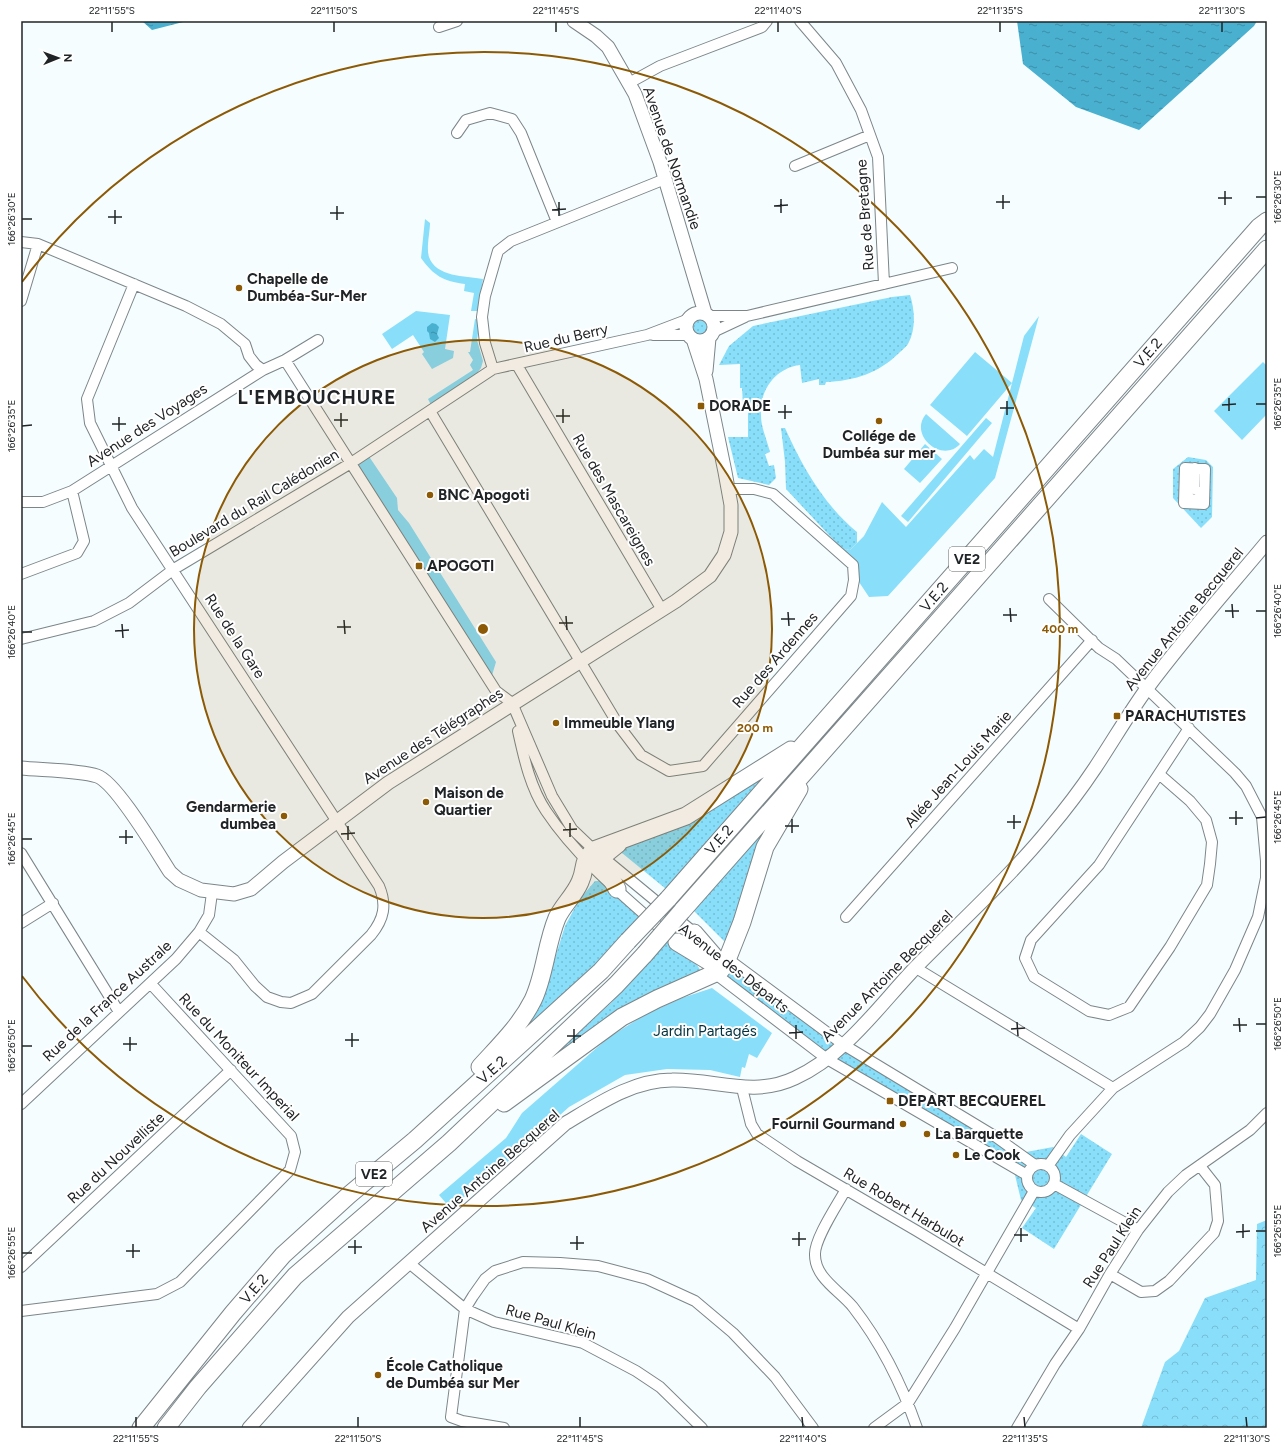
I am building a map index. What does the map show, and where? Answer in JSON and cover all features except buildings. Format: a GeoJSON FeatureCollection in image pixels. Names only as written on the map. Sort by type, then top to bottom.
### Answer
{"type":"FeatureCollection","features":[{"type":"Feature","properties":{"kind":"highway","name":"V.E.2"},"geometry":{"type":"LineString","coordinates":[[141,1428],[232,1313],[284,1254],[349,1195],[415,1140],[601,971],[668,898],[1254,233],[1267,221]]}},
{"type":"Feature","properties":{"kind":"highway","name":"V.E.2"},"geometry":{"type":"LineString","coordinates":[[166,1428],[198,1387],[295,1276],[449,1143],[616,985],[645,954],[821,752],[1267,249]]}},
{"type":"Feature","properties":{"kind":"highway"},"geometry":{"type":"LineString","coordinates":[[415,1140],[430,1121],[514,1031],[533,1000],[557,920],[565,904],[596,860],[613,842],[623,840],[686,816],[808,739]]}},
{"type":"Feature","properties":{"kind":"highway"},"geometry":{"type":"LineString","coordinates":[[449,1143],[622,1017],[719,965],[742,922],[765,846],[821,752]]}},
{"type":"Feature","properties":{"kind":"highway"},"geometry":{"type":"LineString","coordinates":[[596,860],[621,881]]}},
{"type":"Feature","properties":{"kind":"highway"},"geometry":{"type":"LineString","coordinates":[[694,933],[709,949],[719,965]]}},
{"type":"Feature","properties":{"kind":"highway"},"geometry":{"type":"LineString","coordinates":[[677,942],[702,958],[719,965]]}},
{"type":"Feature","properties":{"kind":"street"},"geometry":{"type":"LineString","coordinates":[[439,27],[457,21]]}},
{"type":"Feature","properties":{"kind":"street","name":"Avenue de Normandie"},"geometry":{"type":"LineString","coordinates":[[574,21],[596,36],[608,47],[637,101],[665,179],[707,315]]}},
{"type":"Feature","properties":{"kind":"street"},"geometry":{"type":"LineString","coordinates":[[628,83],[660,66],[762,27],[767,21]]}},
{"type":"Feature","properties":{"kind":"street","name":"Rue de Bretagne"},"geometry":{"type":"LineString","coordinates":[[800,21],[836,63],[861,110],[878,157],[884,284]]}},
{"type":"Feature","properties":{"kind":"street"},"geometry":{"type":"LineString","coordinates":[[457,133],[466,120],[490,113],[512,119],[521,132],[557,222]]}},
{"type":"Feature","properties":{"kind":"street"},"geometry":{"type":"LineString","coordinates":[[795,166],[870,135]]}},
{"type":"Feature","properties":{"kind":"street"},"geometry":{"type":"LineString","coordinates":[[493,370],[486,343],[482,317],[485,296],[498,251],[511,241],[665,179]]}},
{"type":"Feature","properties":{"kind":"street"},"geometry":{"type":"LineString","coordinates":[[21,242],[38,244],[186,306],[220,324],[245,344],[249,356],[256,365],[263,370]]}},
{"type":"Feature","properties":{"kind":"street"},"geometry":{"type":"LineString","coordinates":[[21,301],[38,244]]}},
{"type":"Feature","properties":{"kind":"street"},"geometry":{"type":"LineString","coordinates":[[747,316],[701,340],[691,337],[686,327],[690,317],[696,313],[707,315],[747,316],[952,268]]}},
{"type":"Feature","properties":{"kind":"street","name":"Avenue de Normandie"},"geometry":{"type":"LineString","coordinates":[[690,317],[695,279]]}},
{"type":"Feature","properties":{"kind":"street","name":"Rue de la Gare"},"geometry":{"type":"LineString","coordinates":[[134,284],[87,399],[90,423],[132,508],[174,569],[379,886],[384,906],[379,925],[312,994],[291,1003],[281,1002],[267,997],[255,986],[234,960],[198,932]]}},
{"type":"Feature","properties":{"kind":"street"},"geometry":{"type":"LineString","coordinates":[[707,315],[714,325],[711,335]]}},
{"type":"Feature","properties":{"kind":"street","name":"Rue du Berry"},"geometry":{"type":"LineString","coordinates":[[493,370],[646,335],[690,317]]}},
{"type":"Feature","properties":{"kind":"street","name":"Rue du Berry"},"geometry":{"type":"LineString","coordinates":[[646,335],[691,337]]}},
{"type":"Feature","properties":{"kind":"street","name":"Avenue des Télégraphes"},"geometry":{"type":"LineString","coordinates":[[706,379],[711,335]]}},
{"type":"Feature","properties":{"kind":"street","name":"Avenue des Télégraphes"},"geometry":{"type":"LineString","coordinates":[[21,768],[87,774],[105,779],[121,798],[170,872],[179,880],[190,887],[212,893],[234,894],[251,889],[336,821],[388,783],[579,660],[662,610],[710,576],[724,555],[730,532],[730,505],[706,379],[691,337]]}},
{"type":"Feature","properties":{"kind":"street","name":"Avenue des Voyages"},"geometry":{"type":"LineString","coordinates":[[21,502],[42,502],[72,492],[263,370],[286,360],[318,340]]}},
{"type":"Feature","properties":{"kind":"street"},"geometry":{"type":"LineString","coordinates":[[286,360],[496,691],[512,703],[552,796],[572,829],[596,860]]}},
{"type":"Feature","properties":{"kind":"street","name":"Rue des Mascareignes"},"geometry":{"type":"LineString","coordinates":[[517,365],[662,610]]}},
{"type":"Feature","properties":{"kind":"street","name":"Boulevard du Rail Calédonien"},"geometry":{"type":"LineString","coordinates":[[21,639],[94,621],[129,603],[174,569],[351,463],[493,370]]}},
{"type":"Feature","properties":{"kind":"street","name":"Rue des Ardennes"},"geometry":{"type":"LineString","coordinates":[[430,411],[619,726],[641,756],[669,771],[703,766],[851,596],[854,580],[853,565],[773,494],[754,489],[728,489]]}},
{"type":"Feature","properties":{"kind":"street"},"geometry":{"type":"LineString","coordinates":[[1194,494],[1195,475],[1194,494]]}},
{"type":"Feature","properties":{"kind":"street"},"geometry":{"type":"LineString","coordinates":[[21,574],[77,553],[84,541],[72,492]]}},
{"type":"Feature","properties":{"kind":"street","name":"Avenue Antoine Becquerel"},"geometry":{"type":"LineString","coordinates":[[249,1428],[348,1317],[566,1123],[606,1100],[639,1085],[671,1080],[706,1082],[742,1088],[761,1088],[795,1078],[827,1059],[844,1045],[916,968],[962,923],[1046,832],[1094,770],[1147,688],[1201,619],[1267,542]]}},
{"type":"Feature","properties":{"kind":"street"},"geometry":{"type":"LineString","coordinates":[[1048,1166],[1070,1135],[1113,1088],[1184,1042],[1210,1014],[1235,970],[1258,917],[1266,878],[1265,832],[1262,817],[1246,786],[1235,773],[1147,688],[1116,659],[1092,640],[1049,599]]}},
{"type":"Feature","properties":{"kind":"street","name":"Allée Jean-Louis Marie"},"geometry":{"type":"LineString","coordinates":[[846,917],[1092,640]]}},
{"type":"Feature","properties":{"kind":"street"},"geometry":{"type":"LineString","coordinates":[[1159,774],[1190,801],[1206,820],[1212,842],[1207,885],[1170,946],[1129,1007],[1109,1015],[1089,1011],[1034,977],[1025,958],[1031,940],[1099,865],[1189,728]]}},
{"type":"Feature","properties":{"kind":"street"},"geometry":{"type":"LineString","coordinates":[[21,853],[119,1012]]}},
{"type":"Feature","properties":{"kind":"street","name":"Avenue des Départs"},"geometry":{"type":"LineString","coordinates":[[621,881],[694,933]]}},
{"type":"Feature","properties":{"kind":"street","name":"Avenue des Départs"},"geometry":{"type":"LineString","coordinates":[[621,881],[677,942]]}},
{"type":"Feature","properties":{"kind":"street","name":"Rue de la France Australe"},"geometry":{"type":"LineString","coordinates":[[21,1104],[176,959],[198,932],[209,915],[212,893]]}},
{"type":"Feature","properties":{"kind":"street"},"geometry":{"type":"LineString","coordinates":[[21,923],[53,903]]}},
{"type":"Feature","properties":{"kind":"street","name":"Avenue des Départs"},"geometry":{"type":"LineString","coordinates":[[719,965],[844,1045],[996,1136],[1035,1165]]}},
{"type":"Feature","properties":{"kind":"street","name":"Avenue des Départs"},"geometry":{"type":"LineString","coordinates":[[719,965],[827,1059],[1027,1175]]}},
{"type":"Feature","properties":{"kind":"street"},"geometry":{"type":"LineString","coordinates":[[916,968],[1113,1088]]}},
{"type":"Feature","properties":{"kind":"street","name":"Rue du Moniteur Imperial"},"geometry":{"type":"LineString","coordinates":[[21,1311],[157,1294],[180,1282],[290,1170],[295,1152],[292,1136],[151,984]]}},
{"type":"Feature","properties":{"kind":"street","name":"Rue du Nouvelliste"},"geometry":{"type":"LineString","coordinates":[[21,1267],[231,1070]]}},
{"type":"Feature","properties":{"kind":"street","name":"Rue Robert Harbulot"},"geometry":{"type":"LineString","coordinates":[[742,1088],[751,1124],[757,1134],[797,1161],[1079,1329]]}},
{"type":"Feature","properties":{"kind":"street","name":"Rue Paul Klein"},"geometry":{"type":"LineString","coordinates":[[1017,1428],[1055,1364],[1079,1329],[1110,1274],[1138,1230],[1168,1192],[1186,1175],[1250,1130],[1267,1113]]}},
{"type":"Feature","properties":{"kind":"street"},"geometry":{"type":"LineString","coordinates":[[1044,1164],[1048,1166],[1054,1172],[1054,1184],[1048,1191],[1034,1191],[1028,1184],[1027,1175],[1029,1171],[1035,1165],[1044,1164]]}},
{"type":"Feature","properties":{"kind":"street"},"geometry":{"type":"LineString","coordinates":[[1110,1274],[1141,1292],[1156,1291],[1169,1281],[1214,1233],[1218,1221],[1215,1185],[1200,1166]]}},
{"type":"Feature","properties":{"kind":"street"},"geometry":{"type":"LineString","coordinates":[[1054,1184],[1138,1230]]}},
{"type":"Feature","properties":{"kind":"street"},"geometry":{"type":"LineString","coordinates":[[846,1190],[817,1242],[814,1253],[815,1266],[829,1283],[852,1306],[874,1337],[908,1403],[917,1428]]}},
{"type":"Feature","properties":{"kind":"street"},"geometry":{"type":"LineString","coordinates":[[874,1428],[908,1403],[955,1328],[1034,1191]]}},
{"type":"Feature","properties":{"kind":"street"},"geometry":{"type":"LineString","coordinates":[[504,1428],[462,1421],[451,1417],[465,1309],[485,1279],[495,1271],[523,1262],[598,1266],[647,1280],[695,1301],[734,1333],[774,1377],[813,1428]]}},
{"type":"Feature","properties":{"kind":"street","name":"Rue Paul Klein"},"geometry":{"type":"LineString","coordinates":[[409,1263],[465,1309],[494,1322],[555,1335],[583,1343],[605,1354],[660,1387],[702,1428]]}},
{"type":"Feature","properties":{"kind":"green space"},"geometry":{"type":"Polygon","coordinates":[[[425,219],[430,223],[428,249],[429,257],[433,264],[444,272],[483,279],[478,311],[471,311],[474,293],[464,291],[465,284],[440,277],[430,269],[421,258],[425,219]]]}},
{"type":"Feature","properties":{"kind":"green space"},"geometry":{"type":"Polygon","coordinates":[[[910,295],[914,320],[911,338],[905,347],[883,366],[866,375],[856,378],[826,382],[825,385],[819,385],[819,379],[802,383],[800,365],[783,371],[770,382],[763,398],[761,420],[770,452],[765,454],[769,466],[774,465],[776,478],[769,485],[738,478],[728,437],[748,437],[748,404],[743,404],[742,388],[740,388],[740,364],[719,365],[729,346],[753,326],[892,297],[910,295]]]}},
{"type":"Feature","properties":{"kind":"green space"},"geometry":{"type":"Polygon","coordinates":[[[416,311],[450,315],[445,349],[454,351],[453,358],[432,369],[422,354],[424,352],[413,335],[392,349],[382,334],[416,311]]]}},
{"type":"Feature","properties":{"kind":"green space"},"geometry":{"type":"Polygon","coordinates":[[[1039,316],[995,478],[888,596],[869,597],[859,582],[859,565],[842,549],[850,550],[864,536],[882,502],[906,527],[970,455],[974,460],[984,449],[993,457],[1024,336],[1039,316]]]}},
{"type":"Feature","properties":{"kind":"green space"},"geometry":{"type":"Polygon","coordinates":[[[700,317],[706,320],[709,326],[706,332],[700,335],[694,332],[691,326],[694,320],[700,317]]]}},
{"type":"Feature","properties":{"kind":"green space"},"geometry":{"type":"Polygon","coordinates":[[[475,319],[480,320],[477,340],[483,361],[481,368],[474,377],[431,405],[428,399],[473,370],[470,365],[473,360],[468,352],[470,352],[475,319]]]}},
{"type":"Feature","properties":{"kind":"green space"},"geometry":{"type":"Polygon","coordinates":[[[975,352],[1012,383],[967,436],[930,405],[975,352]]]}},
{"type":"Feature","properties":{"kind":"green space"},"geometry":{"type":"Polygon","coordinates":[[[1263,362],[1267,366],[1267,414],[1242,440],[1214,411],[1263,362]]]}},
{"type":"Feature","properties":{"kind":"green space"},"geometry":{"type":"Polygon","coordinates":[[[926,414],[960,444],[953,449],[945,451],[937,449],[930,444],[924,438],[921,430],[922,422],[926,414]]]}},
{"type":"Feature","properties":{"kind":"green space"},"geometry":{"type":"Polygon","coordinates":[[[986,418],[992,423],[908,522],[901,516],[986,418]]]}},
{"type":"Feature","properties":{"kind":"green space"},"geometry":{"type":"Polygon","coordinates":[[[781,428],[785,428],[799,456],[824,497],[834,510],[857,532],[857,543],[850,550],[842,549],[786,489],[785,462],[781,428]]]}},
{"type":"Feature","properties":{"kind":"green space"},"geometry":{"type":"Polygon","coordinates":[[[925,444],[942,459],[920,483],[904,469],[925,444]]]}},
{"type":"Feature","properties":{"kind":"green space"},"geometry":{"type":"Polygon","coordinates":[[[366,452],[397,498],[398,510],[409,523],[496,662],[490,682],[351,463],[366,452]]]}},
{"type":"Feature","properties":{"kind":"green space"},"geometry":{"type":"Polygon","coordinates":[[[1188,457],[1206,460],[1213,467],[1212,517],[1201,528],[1173,498],[1173,469],[1188,457]]]}},
{"type":"Feature","properties":{"kind":"green space"},"geometry":{"type":"Polygon","coordinates":[[[763,777],[666,889],[622,853],[622,847],[763,777]]]}},
{"type":"Feature","properties":{"kind":"green space"},"geometry":{"type":"Polygon","coordinates":[[[769,819],[728,939],[724,941],[694,911],[769,819]]]}},
{"type":"Feature","properties":{"kind":"green space"},"geometry":{"type":"Polygon","coordinates":[[[595,881],[600,881],[642,919],[567,997],[521,1035],[539,1009],[565,926],[579,900],[595,881]]]}},
{"type":"Feature","properties":{"kind":"green space"},"geometry":{"type":"Polygon","coordinates":[[[666,940],[697,965],[701,971],[545,1068],[561,1049],[611,1003],[666,940]]]}},
{"type":"Feature","properties":{"kind":"green space"},"geometry":{"type":"Polygon","coordinates":[[[728,958],[844,1045],[1026,1152],[1053,1147],[1066,1157],[1081,1134],[1112,1154],[1054,1249],[1022,1228],[1036,1208],[1021,1200],[1014,1171],[882,1092],[715,973],[728,958]]]}},
{"type":"Feature","properties":{"kind":"green space","name":"Jardin Partagés"},"geometry":{"type":"Polygon","coordinates":[[[712,988],[772,1033],[757,1058],[749,1054],[745,1068],[742,1067],[740,1077],[710,1070],[667,1069],[625,1075],[569,1107],[473,1193],[471,1191],[451,1209],[439,1195],[506,1138],[522,1113],[608,1038],[646,1014],[682,998],[712,988]]]}},
{"type":"Feature","properties":{"kind":"green space"},"geometry":{"type":"Polygon","coordinates":[[[1267,1220],[1267,1428],[1141,1428],[1165,1362],[1179,1351],[1205,1298],[1256,1280],[1257,1224],[1267,1220]]]}},
{"type":"Feature","properties":{"kind":"water"},"geometry":{"type":"Polygon","coordinates":[[[142,21],[187,21],[152,30],[142,21]]]}},
{"type":"Feature","properties":{"kind":"water"},"geometry":{"type":"Polygon","coordinates":[[[1017,21],[1257,21],[1254,26],[1139,130],[1076,107],[1023,64],[1017,21]]]}},
{"type":"Feature","properties":{"kind":"water"},"geometry":{"type":"Polygon","coordinates":[[[432,323],[439,327],[437,334],[439,338],[435,342],[430,339],[427,331],[427,327],[432,323]]]}},
{"type":"Feature","properties":{"kind":"place","name":"Chapelle de Dumbéa-Sur-Mer"},"geometry":{"type":"Point","coordinates":[239,288]}},
{"type":"Feature","properties":{"kind":"place","name":"DORADE"},"geometry":{"type":"Point","coordinates":[701,406]}},
{"type":"Feature","properties":{"kind":"place","name":"Collége de Dumbéa sur mer"},"geometry":{"type":"Point","coordinates":[879,421]}},
{"type":"Feature","properties":{"kind":"place","name":"BNC Apogoti"},"geometry":{"type":"Point","coordinates":[430,495]}},
{"type":"Feature","properties":{"kind":"place","name":"APOGOTI"},"geometry":{"type":"Point","coordinates":[419,566]}},
{"type":"Feature","properties":{"kind":"place","name":"PARACHUTISTES"},"geometry":{"type":"Point","coordinates":[1117,716]}},
{"type":"Feature","properties":{"kind":"place","name":"Immeuble Ylang"},"geometry":{"type":"Point","coordinates":[556,723]}},
{"type":"Feature","properties":{"kind":"place","name":"Maison de Quartier"},"geometry":{"type":"Point","coordinates":[426,802]}},
{"type":"Feature","properties":{"kind":"place","name":"Gendarmerie dumbea"},"geometry":{"type":"Point","coordinates":[284,816]}},
{"type":"Feature","properties":{"kind":"place","name":"DEPART BECQUEREL"},"geometry":{"type":"Point","coordinates":[890,1101]}},
{"type":"Feature","properties":{"kind":"place","name":"Fournil Gourmand"},"geometry":{"type":"Point","coordinates":[903,1124]}},
{"type":"Feature","properties":{"kind":"place","name":"La Barquette"},"geometry":{"type":"Point","coordinates":[927,1134]}},
{"type":"Feature","properties":{"kind":"place","name":"Le Cook"},"geometry":{"type":"Point","coordinates":[956,1155]}},
{"type":"Feature","properties":{"kind":"place","name":"École Catholique de Dumbéa sur Mer"},"geometry":{"type":"Point","coordinates":[378,1375]}},
{"type":"Feature","properties":{"kind":"district","name":"L'EMBOUCHURE"},"geometry":{"type":"Point","coordinates":[317,397]}}]}
